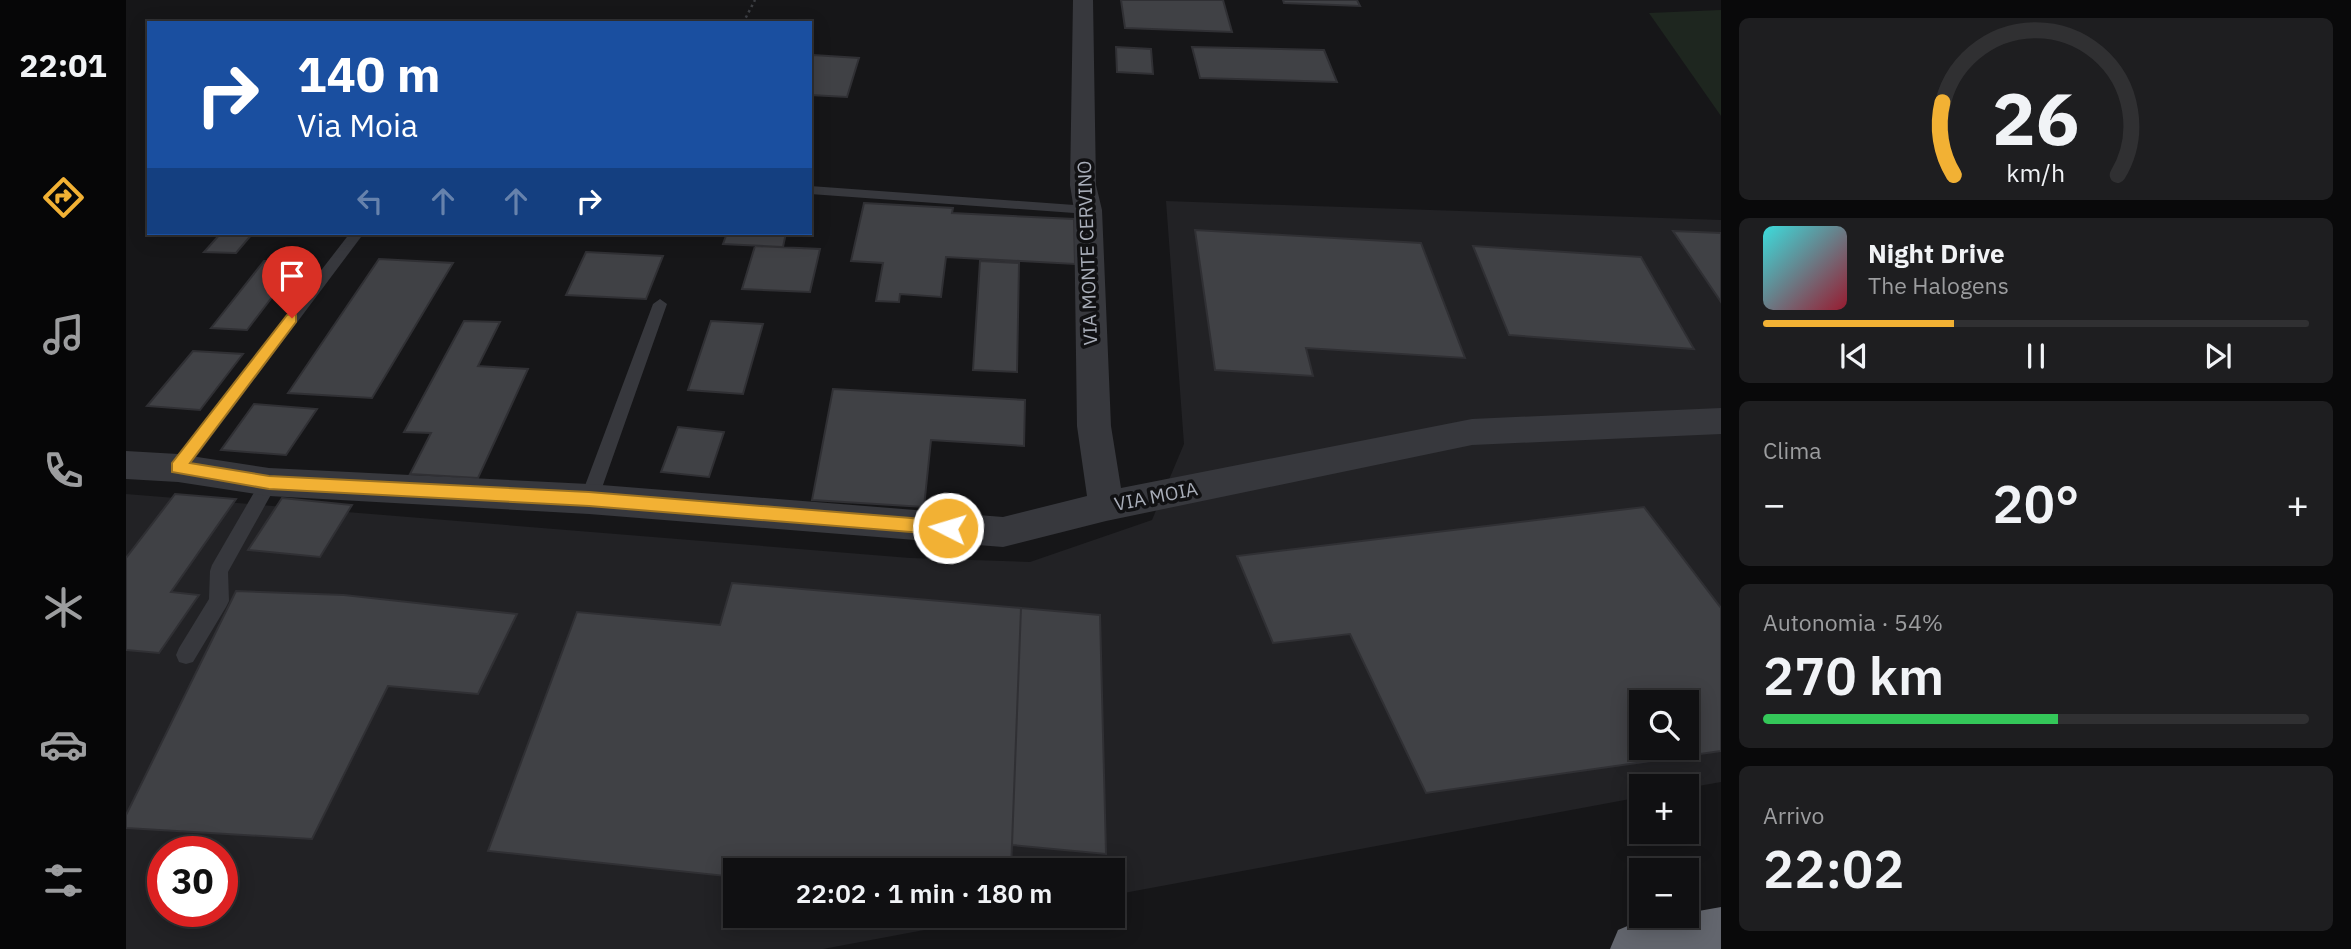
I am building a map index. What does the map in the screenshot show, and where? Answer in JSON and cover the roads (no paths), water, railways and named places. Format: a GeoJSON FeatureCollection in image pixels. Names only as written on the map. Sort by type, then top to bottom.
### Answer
{"type":"FeatureCollection","features":[{"type":"Feature","properties":{"kind":"highway"},"geometry":{"type":"LineString","coordinates":[[1637,949],[1721,934]]}},
{"type":"Feature","properties":{"kind":"street","name":"VIA MONTE CERVINO"},"geometry":{"type":"LineString","coordinates":[[1083,0],[1083,185],[1088,210],[1094,426],[1105,506]]}},
{"type":"Feature","properties":{"kind":"street","name":"VIA MOIA"},"geometry":{"type":"LineString","coordinates":[[126,465],[178,468],[269,482],[589,499],[1003,532],[1105,506],[1472,432],[1721,421]]}},
{"type":"Feature","properties":{"kind":"lane"},"geometry":{"type":"LineString","coordinates":[[812,190],[1088,210]]}},
{"type":"Feature","properties":{"kind":"lane"},"geometry":{"type":"LineString","coordinates":[[178,468],[355,235]]}},
{"type":"Feature","properties":{"kind":"lane"},"geometry":{"type":"LineString","coordinates":[[589,499],[660,304]]}},
{"type":"Feature","properties":{"kind":"lane"},"geometry":{"type":"LineString","coordinates":[[186,655],[219,601],[219,571],[269,482]]}}]}
